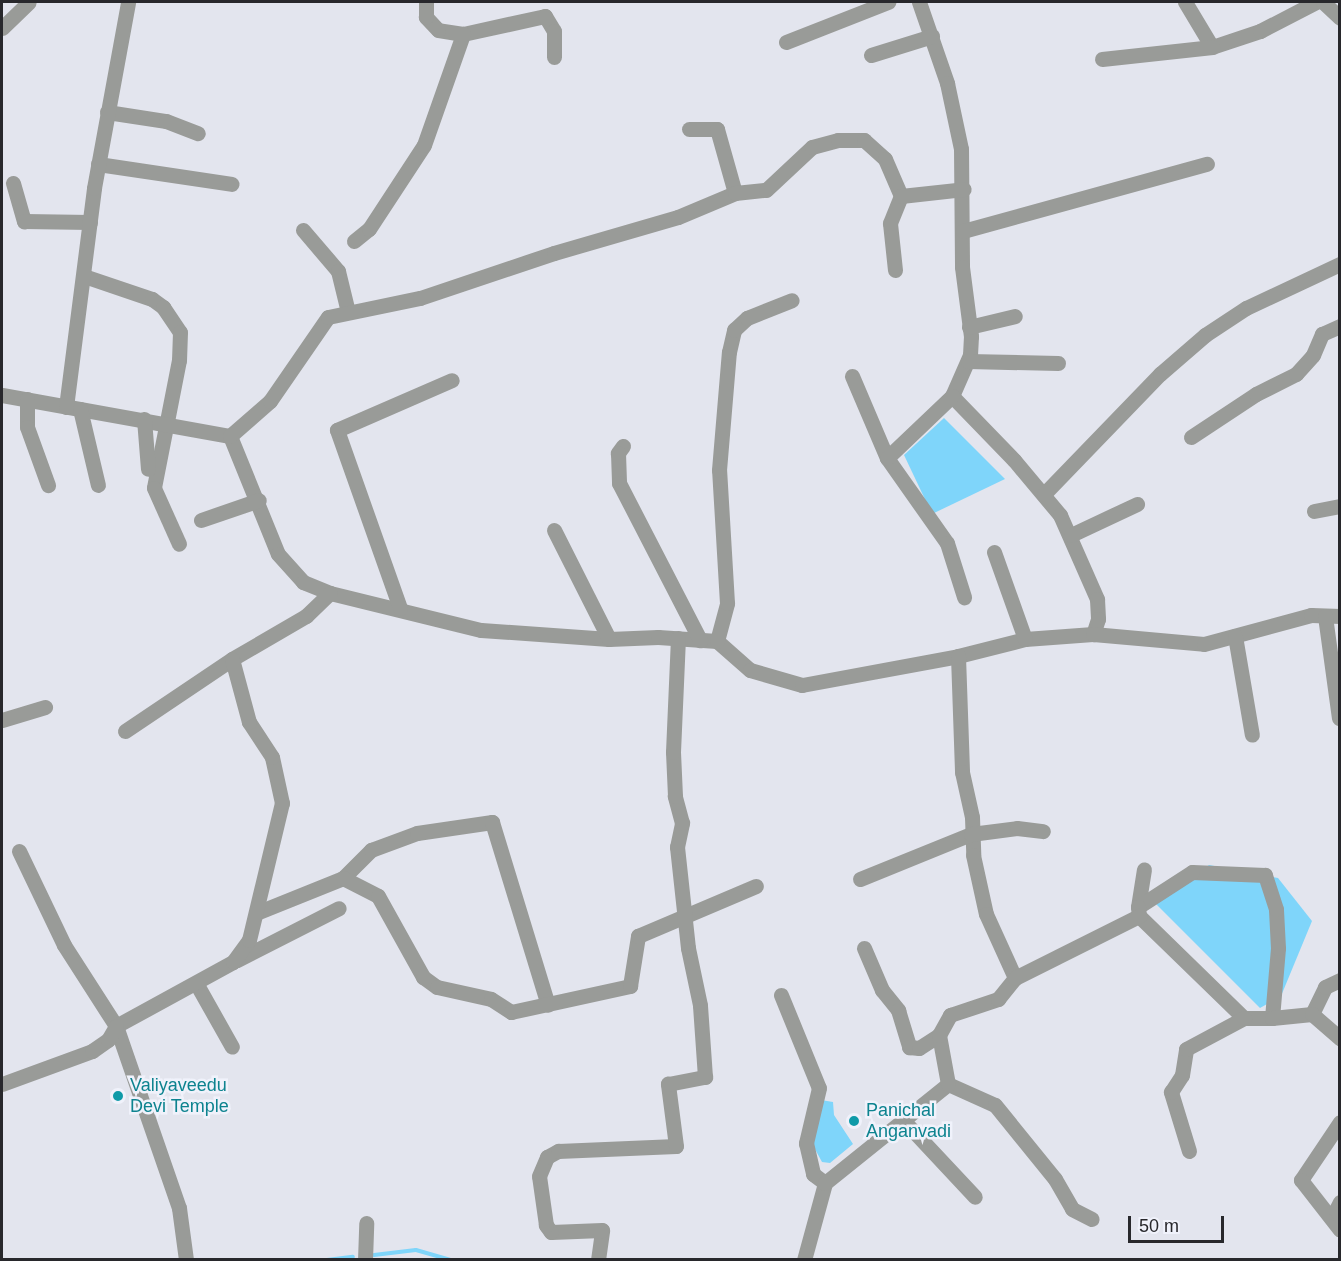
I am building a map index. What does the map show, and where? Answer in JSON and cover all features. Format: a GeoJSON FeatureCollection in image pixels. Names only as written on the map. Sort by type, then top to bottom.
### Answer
{"type":"FeatureCollection","features":[{"type":"Feature","properties":{"kind":"street"},"geometry":{"type":"LineString","coordinates":[[2,28],[29,2]]}},
{"type":"Feature","properties":{"kind":"street"},"geometry":{"type":"LineString","coordinates":[[98,485],[73,408],[90,222],[98,164],[128,2]]}},
{"type":"Feature","properties":{"kind":"street"},"geometry":{"type":"LineString","coordinates":[[426,2],[426,17],[438,30],[463,34],[545,16],[554,31],[554,57]]}},
{"type":"Feature","properties":{"kind":"street"},"geometry":{"type":"LineString","coordinates":[[786,42],[888,2]]}},
{"type":"Feature","properties":{"kind":"street"},"geometry":{"type":"LineString","coordinates":[[886,458],[952,396],[968,360],[969,327],[962,267],[964,189],[962,149],[932,36],[919,2]]}},
{"type":"Feature","properties":{"kind":"street"},"geometry":{"type":"LineString","coordinates":[[1185,2],[1212,47]]}},
{"type":"Feature","properties":{"kind":"street"},"geometry":{"type":"LineString","coordinates":[[1102,59],[1212,47],[1260,30],[1316,2]]}},
{"type":"Feature","properties":{"kind":"street"},"geometry":{"type":"LineString","coordinates":[[1323,2],[1340,18]]}},
{"type":"Feature","properties":{"kind":"street"},"geometry":{"type":"LineString","coordinates":[[354,241],[369,229],[424,145],[463,34]]}},
{"type":"Feature","properties":{"kind":"street"},"geometry":{"type":"LineString","coordinates":[[871,55],[932,36]]}},
{"type":"Feature","properties":{"kind":"street"},"geometry":{"type":"LineString","coordinates":[[107,112],[166,121],[198,133]]}},
{"type":"Feature","properties":{"kind":"street"},"geometry":{"type":"LineString","coordinates":[[689,129],[717,129],[735,193]]}},
{"type":"Feature","properties":{"kind":"street"},"geometry":{"type":"LineString","coordinates":[[230,436],[270,400],[328,317],[420,298],[554,253],[678,217],[735,193],[766,190],[812,147],[838,140],[864,140],[885,159],[901,196],[890,223],[895,270]]}},
{"type":"Feature","properties":{"kind":"street"},"geometry":{"type":"LineString","coordinates":[[98,164],[232,184]]}},
{"type":"Feature","properties":{"kind":"street"},"geometry":{"type":"LineString","coordinates":[[963,231],[1207,164]]}},
{"type":"Feature","properties":{"kind":"street"},"geometry":{"type":"LineString","coordinates":[[13,183],[24,221],[90,222]]}},
{"type":"Feature","properties":{"kind":"street"},"geometry":{"type":"LineString","coordinates":[[901,196],[964,189]]}},
{"type":"Feature","properties":{"kind":"street"},"geometry":{"type":"LineString","coordinates":[[303,230],[338,271],[348,312]]}},
{"type":"Feature","properties":{"kind":"street"},"geometry":{"type":"LineString","coordinates":[[1044,494],[1160,374],[1205,335],[1246,308],[1340,264]]}},
{"type":"Feature","properties":{"kind":"street"},"geometry":{"type":"LineString","coordinates":[[84,276],[152,299],[174,320],[180,332],[179,360],[154,488],[179,544]]}},
{"type":"Feature","properties":{"kind":"street"},"geometry":{"type":"LineString","coordinates":[[717,641],[727,603],[719,470],[729,352],[734,330],[747,318],[792,300]]}},
{"type":"Feature","properties":{"kind":"street"},"geometry":{"type":"LineString","coordinates":[[969,327],[1015,316]]}},
{"type":"Feature","properties":{"kind":"street"},"geometry":{"type":"LineString","coordinates":[[1191,437],[1256,394],[1296,374],[1313,355],[1322,334],[1340,326]]}},
{"type":"Feature","properties":{"kind":"street"},"geometry":{"type":"LineString","coordinates":[[968,360],[1058,363]]}},
{"type":"Feature","properties":{"kind":"street"},"geometry":{"type":"LineString","coordinates":[[852,376],[886,458],[947,543],[964,597]]}},
{"type":"Feature","properties":{"kind":"street"},"geometry":{"type":"LineString","coordinates":[[400,608],[336,430],[452,380]]}},
{"type":"Feature","properties":{"kind":"street"},"geometry":{"type":"LineString","coordinates":[[2,395],[230,436]]}},
{"type":"Feature","properties":{"kind":"street"},"geometry":{"type":"LineString","coordinates":[[952,396],[1044,494],[1071,535],[1096,599],[1098,619],[1094,634]]}},
{"type":"Feature","properties":{"kind":"street"},"geometry":{"type":"LineString","coordinates":[[27,399],[27,427],[48,485]]}},
{"type":"Feature","properties":{"kind":"street"},"geometry":{"type":"LineString","coordinates":[[144,419],[148,469]]}},
{"type":"Feature","properties":{"kind":"street"},"geometry":{"type":"LineString","coordinates":[[230,436],[259,500],[278,554],[303,582],[330,593],[400,608],[481,630],[609,639],[678,638],[717,641],[750,670],[802,685],[958,656],[1025,639],[1094,634],[1204,644],[1311,615],[1332,616],[1339,718]]}},
{"type":"Feature","properties":{"kind":"street"},"geometry":{"type":"LineString","coordinates":[[623,446],[618,453],[619,483],[700,640]]}},
{"type":"Feature","properties":{"kind":"street"},"geometry":{"type":"LineString","coordinates":[[201,520],[259,500]]}},
{"type":"Feature","properties":{"kind":"street"},"geometry":{"type":"LineString","coordinates":[[1071,535],[1137,504]]}},
{"type":"Feature","properties":{"kind":"street"},"geometry":{"type":"LineString","coordinates":[[1314,511],[1340,506]]}},
{"type":"Feature","properties":{"kind":"street"},"geometry":{"type":"LineString","coordinates":[[554,530],[609,639]]}},
{"type":"Feature","properties":{"kind":"street"},"geometry":{"type":"LineString","coordinates":[[994,552],[1025,639]]}},
{"type":"Feature","properties":{"kind":"street"},"geometry":{"type":"LineString","coordinates":[[125,731],[232,659],[306,616],[330,593]]}},
{"type":"Feature","properties":{"kind":"street"},"geometry":{"type":"LineString","coordinates":[[1235,636],[1252,735]]}},
{"type":"Feature","properties":{"kind":"street"},"geometry":{"type":"LineString","coordinates":[[598,1260],[602,1230],[552,1232],[546,1225],[539,1176],[547,1157],[558,1151],[676,1146],[668,1084],[705,1077],[700,1005],[684,914],[677,847],[682,823],[675,796],[673,752],[678,638]]}},
{"type":"Feature","properties":{"kind":"street"},"geometry":{"type":"LineString","coordinates":[[958,656],[964,754],[962,772],[972,817],[971,834],[986,915],[1015,978]]}},
{"type":"Feature","properties":{"kind":"street"},"geometry":{"type":"LineString","coordinates":[[232,659],[249,722],[272,757],[282,803],[249,940],[233,962]]}},
{"type":"Feature","properties":{"kind":"street"},"geometry":{"type":"LineString","coordinates":[[2,720],[45,707]]}},
{"type":"Feature","properties":{"kind":"street"},"geometry":{"type":"LineString","coordinates":[[256,913],[343,878],[371,850],[417,833],[445,832],[492,822],[548,1005]]}},
{"type":"Feature","properties":{"kind":"street"},"geometry":{"type":"LineString","coordinates":[[860,879],[971,834],[1017,828],[1043,831]]}},
{"type":"Feature","properties":{"kind":"street"},"geometry":{"type":"LineString","coordinates":[[19,851],[64,945],[116,1026],[179,1208],[186,1260]]}},
{"type":"Feature","properties":{"kind":"street"},"geometry":{"type":"LineString","coordinates":[[1138,911],[1144,869]]}},
{"type":"Feature","properties":{"kind":"street"},"geometry":{"type":"LineString","coordinates":[[864,948],[882,990],[898,1010],[909,1047],[920,1048],[939,1035],[950,1015],[998,999],[1015,978],[1138,911],[1192,872],[1265,876],[1276,909],[1278,948],[1272,1018]]}},
{"type":"Feature","properties":{"kind":"street"},"geometry":{"type":"LineString","coordinates":[[343,878],[378,896],[423,977],[437,987],[491,999],[511,1012],[630,986],[638,936],[684,914],[756,886]]}},
{"type":"Feature","properties":{"kind":"street"},"geometry":{"type":"LineString","coordinates":[[2,1084],[92,1051],[108,1040],[116,1026],[233,962],[339,908]]}},
{"type":"Feature","properties":{"kind":"street"},"geometry":{"type":"LineString","coordinates":[[1138,911],[1244,1018]]}},
{"type":"Feature","properties":{"kind":"street"},"geometry":{"type":"LineString","coordinates":[[1312,1014],[1325,987],[1340,980]]}},
{"type":"Feature","properties":{"kind":"street"},"geometry":{"type":"LineString","coordinates":[[196,983],[232,1047]]}},
{"type":"Feature","properties":{"kind":"street"},"geometry":{"type":"LineString","coordinates":[[781,995],[819,1088],[806,1143],[813,1174],[825,1183]]}},
{"type":"Feature","properties":{"kind":"street"},"geometry":{"type":"LineString","coordinates":[[1189,1151],[1171,1092],[1182,1075],[1186,1049],[1244,1018],[1312,1014],[1340,1038]]}},
{"type":"Feature","properties":{"kind":"street"},"geometry":{"type":"LineString","coordinates":[[939,1035],[948,1084]]}},
{"type":"Feature","properties":{"kind":"street"},"geometry":{"type":"LineString","coordinates":[[804,1260],[825,1183],[948,1084]]}},
{"type":"Feature","properties":{"kind":"street"},"geometry":{"type":"LineString","coordinates":[[948,1084],[995,1105],[1055,1179],[1072,1209],[1092,1219]]}},
{"type":"Feature","properties":{"kind":"street"},"geometry":{"type":"LineString","coordinates":[[903,1120],[975,1197]]}},
{"type":"Feature","properties":{"kind":"street"},"geometry":{"type":"LineString","coordinates":[[1340,1122],[1300,1180],[1340,1230]]}},
{"type":"Feature","properties":{"kind":"street"},"geometry":{"type":"LineString","coordinates":[[1340,1203],[1336,1210],[1340,1216]]}},
{"type":"Feature","properties":{"kind":"street"},"geometry":{"type":"LineString","coordinates":[[365,1260],[366,1223]]}},
{"type":"Feature","properties":{"kind":"water"},"geometry":{"type":"Polygon","coordinates":[[[944,418],[1005,479],[932,514],[904,455],[944,418]]]}},
{"type":"Feature","properties":{"kind":"water"},"geometry":{"type":"Polygon","coordinates":[[[1209,865],[1278,878],[1312,921],[1281,996],[1260,1008],[1156,904],[1209,865]]]}},
{"type":"Feature","properties":{"kind":"water"},"geometry":{"type":"Polygon","coordinates":[[[821,1100],[833,1102],[834,1115],[853,1144],[830,1163],[822,1162],[810,1140],[821,1100]]]}},
{"type":"Feature","properties":{"kind":"waterway"},"geometry":{"type":"LineString","coordinates":[[374,1255],[416,1250],[450,1260]]}},
{"type":"Feature","properties":{"kind":"waterway"},"geometry":{"type":"LineString","coordinates":[[327,1260],[353,1257]]}},
{"type":"Feature","properties":{"kind":"place","name":"Valiyaveedu Devi Temple"},"geometry":{"type":"Point","coordinates":[118,1096]}},
{"type":"Feature","properties":{"kind":"place","name":"Panichal Anganvadi"},"geometry":{"type":"Point","coordinates":[854,1121]}}]}
